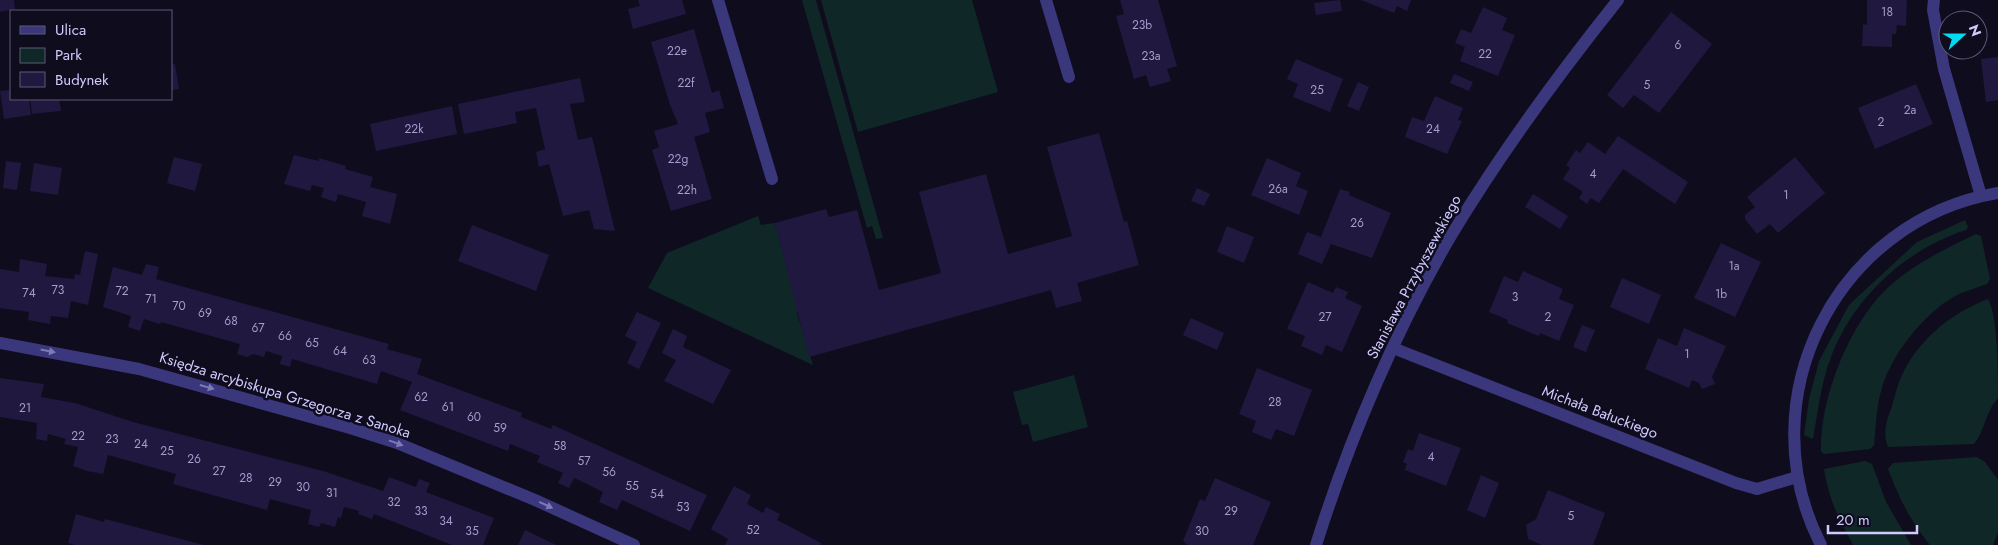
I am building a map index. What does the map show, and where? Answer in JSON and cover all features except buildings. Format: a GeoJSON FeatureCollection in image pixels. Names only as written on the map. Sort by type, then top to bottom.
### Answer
{"type":"FeatureCollection","features":[{"type":"Feature","properties":{"kind":"street"},"geometry":{"type":"LineString","coordinates":[[718,0],[772,179]]}},
{"type":"Feature","properties":{"kind":"street"},"geometry":{"type":"LineString","coordinates":[[1046,0],[1069,77]]}},
{"type":"Feature","properties":{"kind":"street","name":"Stanisława Przybyszewskiego"},"geometry":{"type":"LineString","coordinates":[[1316,545],[1350,448],[1378,378],[1451,236],[1556,78],[1618,0]]}},
{"type":"Feature","properties":{"kind":"street"},"geometry":{"type":"LineString","coordinates":[[1934,0],[1933,10],[1944,69],[1981,196]]}},
{"type":"Feature","properties":{"kind":"street"},"geometry":{"type":"LineString","coordinates":[[1821,545],[1811,525],[1797,477],[1794,430],[1798,385],[1812,340],[1834,300],[1862,264],[1898,234],[1938,211],[1981,196],[1998,193]]}},
{"type":"Feature","properties":{"kind":"street","name":"Księdza arcybiskupa Grzegorza z Sanoka"},"geometry":{"type":"LineString","coordinates":[[0,343],[149,371],[350,428],[396,443],[535,500],[634,545]]}},
{"type":"Feature","properties":{"kind":"street","name":"Michała Bałuckiego"},"geometry":{"type":"LineString","coordinates":[[1393,348],[1736,483],[1757,489],[1797,477]]}},
{"type":"Feature","properties":{"kind":"green space"},"geometry":{"type":"Polygon","coordinates":[[[802,0],[816,0],[883,238],[876,239],[872,226],[867,228],[802,0]]]}},
{"type":"Feature","properties":{"kind":"green space"},"geometry":{"type":"Polygon","coordinates":[[[821,0],[972,0],[998,92],[858,132],[821,0]]]}},
{"type":"Feature","properties":{"kind":"green space"},"geometry":{"type":"Polygon","coordinates":[[[758,216],[761,225],[775,223],[799,312],[797,313],[813,365],[648,288],[667,253],[758,216]]]}},
{"type":"Feature","properties":{"kind":"green space"},"geometry":{"type":"Polygon","coordinates":[[[1965,220],[1968,227],[1966,230],[1944,238],[1903,263],[1884,278],[1853,315],[1831,357],[1820,397],[1813,439],[1804,435],[1809,399],[1819,361],[1849,305],[1917,242],[1965,220]]]}},
{"type":"Feature","properties":{"kind":"green space"},"geometry":{"type":"Polygon","coordinates":[[[1976,234],[1981,236],[1990,279],[1987,284],[1959,294],[1943,304],[1909,337],[1885,378],[1877,411],[1874,445],[1870,449],[1824,454],[1821,451],[1822,432],[1830,391],[1845,351],[1865,314],[1887,288],[1911,270],[1936,254],[1976,234]]]}},
{"type":"Feature","properties":{"kind":"green space"},"geometry":{"type":"Polygon","coordinates":[[[1988,299],[1996,331],[1998,398],[1990,409],[1978,439],[1974,444],[1888,447],[1885,437],[1887,421],[1903,373],[1910,360],[1938,328],[1962,312],[1988,299]]]}},
{"type":"Feature","properties":{"kind":"green space"},"geometry":{"type":"Polygon","coordinates":[[[1074,375],[1088,427],[1033,442],[1028,424],[1022,425],[1013,392],[1074,375]]]}},
{"type":"Feature","properties":{"kind":"green space"},"geometry":{"type":"Polygon","coordinates":[[[1977,457],[1985,462],[1998,480],[1998,533],[1993,545],[1930,545],[1906,509],[1888,469],[1893,463],[1977,457]]]}},
{"type":"Feature","properties":{"kind":"green space"},"geometry":{"type":"Polygon","coordinates":[[[1865,461],[1872,464],[1886,502],[1911,545],[1853,545],[1834,506],[1824,469],[1865,461]]]}}]}
